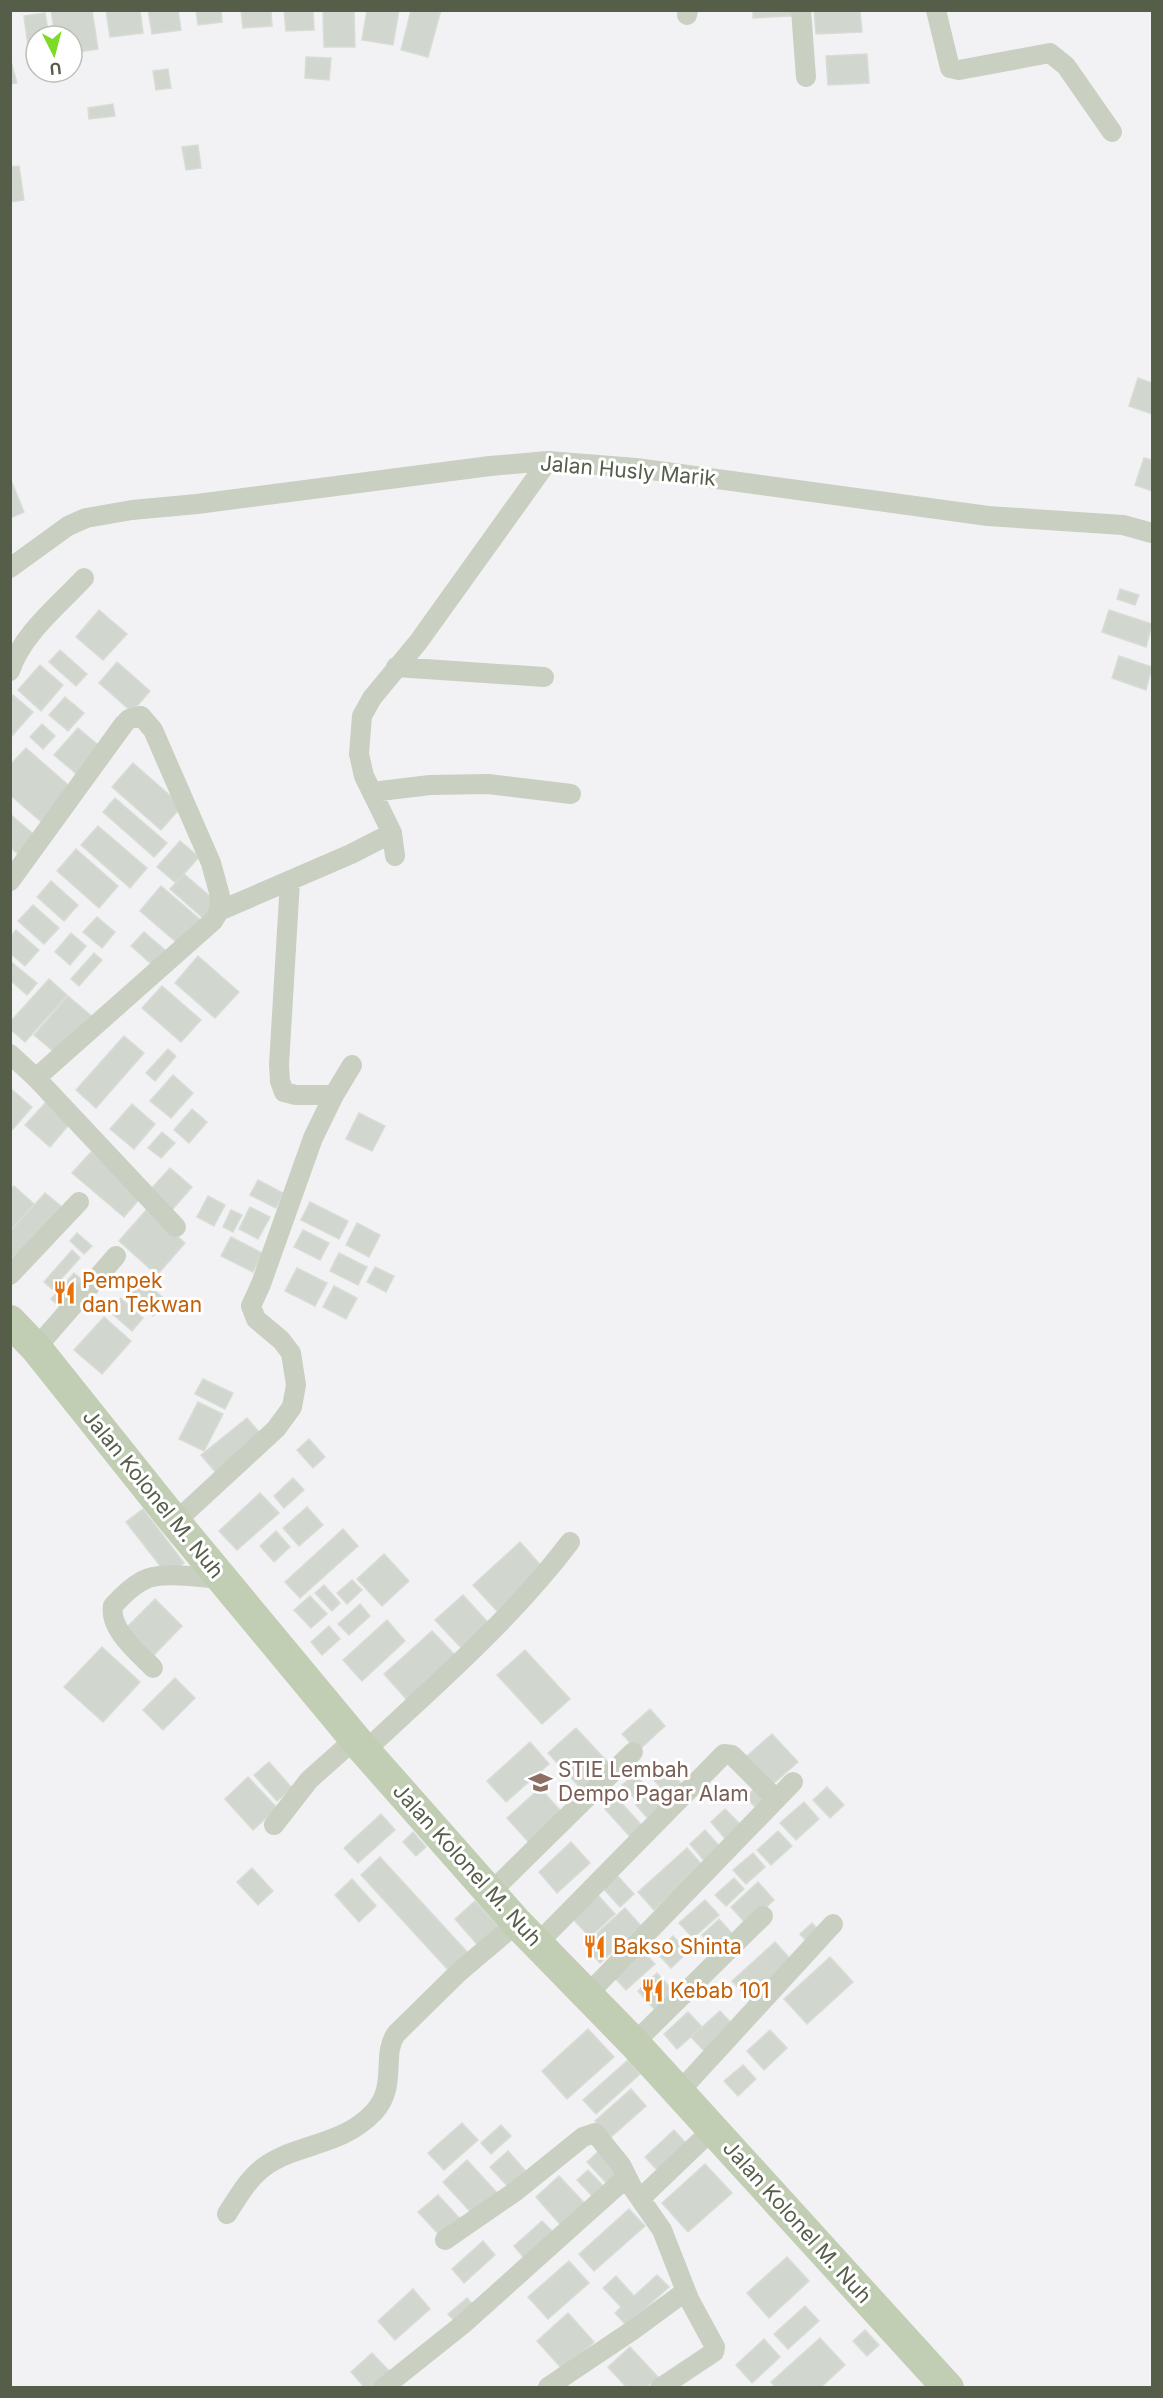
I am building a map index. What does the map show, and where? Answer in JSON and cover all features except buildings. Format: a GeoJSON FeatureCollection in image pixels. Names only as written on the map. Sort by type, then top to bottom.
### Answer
{"type":"FeatureCollection","features":[{"type":"Feature","properties":{"kind":"main road","name":"Jalan Kolonel M. Nuh"},"geometry":{"type":"LineString","coordinates":[[10,1321],[36,1348],[175,1522],[360,1745],[490,1893],[634,2043],[948,2388]]}},
{"type":"Feature","properties":{"kind":"street"},"geometry":{"type":"LineString","coordinates":[[801,10],[806,77]]}},
{"type":"Feature","properties":{"kind":"street"},"geometry":{"type":"LineString","coordinates":[[936,10],[950,68],[959,70],[1050,53],[1066,66],[1112,132]]}},
{"type":"Feature","properties":{"kind":"street"},"geometry":{"type":"LineString","coordinates":[[396,856],[392,833],[364,776],[358,754],[362,716],[372,698],[419,641],[548,461]]}},
{"type":"Feature","properties":{"kind":"street","name":"Jalan Husly Marik"},"geometry":{"type":"LineString","coordinates":[[10,568],[62,530],[86,518],[132,510],[197,504],[479,467],[548,461],[636,468],[988,516],[1123,525],[1152,532]]}},
{"type":"Feature","properties":{"kind":"street"},"geometry":{"type":"LineString","coordinates":[[10,671],[18,652],[36,628],[84,578]]}},
{"type":"Feature","properties":{"kind":"street"},"geometry":{"type":"LineString","coordinates":[[396,668],[544,677]]}},
{"type":"Feature","properties":{"kind":"street"},"geometry":{"type":"LineString","coordinates":[[10,881],[124,724],[129,719],[141,716],[153,730],[211,863],[220,896],[219,911],[213,921],[36,1078]]}},
{"type":"Feature","properties":{"kind":"street"},"geometry":{"type":"LineString","coordinates":[[372,792],[430,785],[488,784],[571,794]]}},
{"type":"Feature","properties":{"kind":"street"},"geometry":{"type":"LineString","coordinates":[[219,911],[290,881],[392,833]]}},
{"type":"Feature","properties":{"kind":"street"},"geometry":{"type":"LineString","coordinates":[[290,881],[280,1081],[284,1092],[296,1095],[334,1095]]}},
{"type":"Feature","properties":{"kind":"street"},"geometry":{"type":"LineString","coordinates":[[10,1054],[36,1078],[176,1227]]}},
{"type":"Feature","properties":{"kind":"street"},"geometry":{"type":"LineString","coordinates":[[175,1522],[276,1429],[292,1407],[296,1385],[291,1353],[252,1314],[252,1303],[261,1284],[306,1155],[334,1095],[352,1065]]}},
{"type":"Feature","properties":{"kind":"street"},"geometry":{"type":"LineString","coordinates":[[10,1275],[79,1202]]}},
{"type":"Feature","properties":{"kind":"street"},"geometry":{"type":"LineString","coordinates":[[36,1348],[116,1256]]}},
{"type":"Feature","properties":{"kind":"street"},"geometry":{"type":"LineString","coordinates":[[274,1825],[309,1780],[360,1745],[492,1633],[546,1574],[570,1542]]}},
{"type":"Feature","properties":{"kind":"street"},"geometry":{"type":"LineString","coordinates":[[153,1668],[117,1628],[112,1618],[112,1606],[141,1581],[148,1578],[174,1576],[222,1579]]}},
{"type":"Feature","properties":{"kind":"street"},"geometry":{"type":"LineString","coordinates":[[490,1893],[633,1752]]}},
{"type":"Feature","properties":{"kind":"street"},"geometry":{"type":"LineString","coordinates":[[227,2214],[247,2183],[264,2167],[292,2154],[335,2140],[351,2131],[374,2112],[386,2091],[391,2044],[396,2034],[459,1972],[528,1933],[724,1754],[732,1755],[776,1799]]}},
{"type":"Feature","properties":{"kind":"street"},"geometry":{"type":"LineString","coordinates":[[587,1995],[793,1782]]}},
{"type":"Feature","properties":{"kind":"street"},"geometry":{"type":"LineString","coordinates":[[634,2043],[762,1916]]}},
{"type":"Feature","properties":{"kind":"street"},"geometry":{"type":"LineString","coordinates":[[678,2093],[833,1924]]}},
{"type":"Feature","properties":{"kind":"street"},"geometry":{"type":"LineString","coordinates":[[641,2198],[712,2130]]}},
{"type":"Feature","properties":{"kind":"street"},"geometry":{"type":"LineString","coordinates":[[445,2240],[516,2191],[590,2133],[595,2133],[621,2164],[662,2230],[686,2291],[712,2341],[714,2352],[660,2388]]}},
{"type":"Feature","properties":{"kind":"street"},"geometry":{"type":"LineString","coordinates":[[383,2388],[462,2325],[627,2177]]}},
{"type":"Feature","properties":{"kind":"street"},"geometry":{"type":"LineString","coordinates":[[548,2387],[615,2343],[686,2291]]}},
{"type":"Feature","properties":{"kind":"place","name":"Pempek dan Tekwan"},"geometry":{"type":"Point","coordinates":[64,1293]}},
{"type":"Feature","properties":{"kind":"place","name":"STIE Lembah Dempo Pagar Alam"},"geometry":{"type":"Point","coordinates":[540,1782]}},
{"type":"Feature","properties":{"kind":"place","name":"Bakso Shinta"},"geometry":{"type":"Point","coordinates":[595,1947]}},
{"type":"Feature","properties":{"kind":"place","name":"Kebab 101"},"geometry":{"type":"Point","coordinates":[652,1991]}}]}
